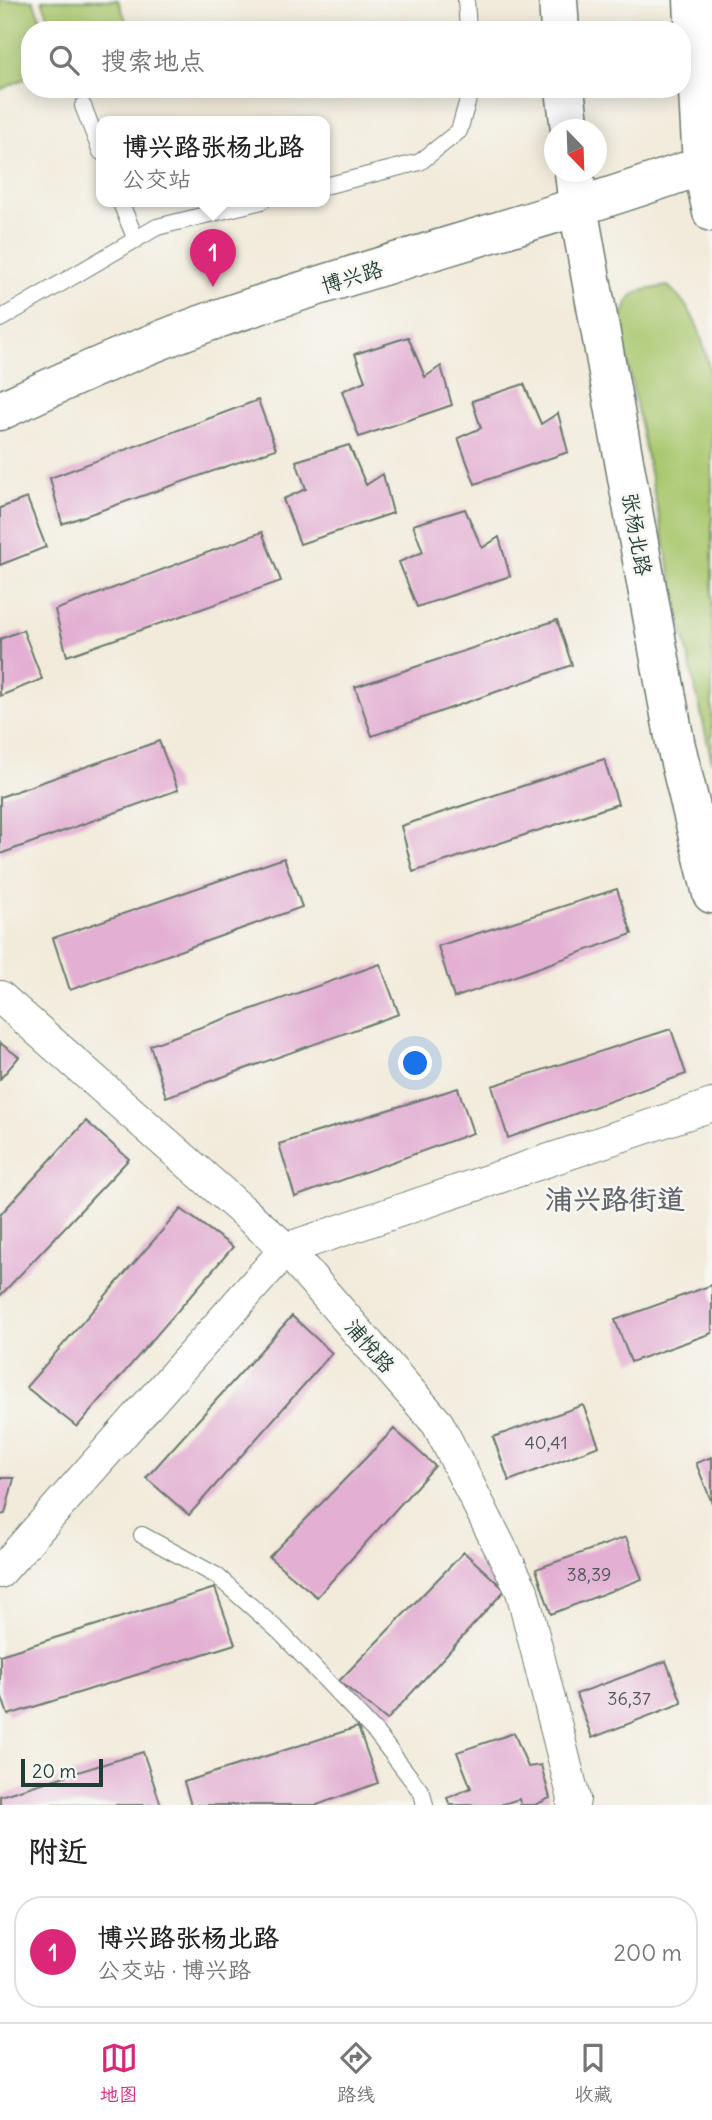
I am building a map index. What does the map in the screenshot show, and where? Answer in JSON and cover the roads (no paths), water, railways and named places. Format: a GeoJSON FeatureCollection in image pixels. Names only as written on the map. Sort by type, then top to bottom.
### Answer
{"type":"FeatureCollection","features":[{"type":"Feature","properties":{"kind":"main road"},"geometry":{"type":"LineString","coordinates":[[558,0],[559,21]]}},
{"type":"Feature","properties":{"kind":"main road"},"geometry":{"type":"LineString","coordinates":[[693,0],[712,212]]}},
{"type":"Feature","properties":{"kind":"main road"},"geometry":{"type":"LineString","coordinates":[[566,98],[569,119]]}},
{"type":"Feature","properties":{"kind":"main road","name":"博兴路"},"geometry":{"type":"LineString","coordinates":[[0,411],[78,375],[219,318],[576,189],[707,164]]}},
{"type":"Feature","properties":{"kind":"main road","name":"张杨北路"},"geometry":{"type":"LineString","coordinates":[[576,189],[674,742],[712,894]]}},
{"type":"Feature","properties":{"kind":"street","name":"浦悦路"},"geometry":{"type":"LineString","coordinates":[[0,997],[286,1249],[438,1424],[522,1591],[574,1799],[573,1805]]}},
{"type":"Feature","properties":{"kind":"street"},"geometry":{"type":"LineString","coordinates":[[0,1572],[286,1249],[712,1105]]}},
{"type":"Feature","properties":{"kind":"lane"},"geometry":{"type":"LineString","coordinates":[[466,0],[467,21]]}},
{"type":"Feature","properties":{"kind":"lane"},"geometry":{"type":"LineString","coordinates":[[330,185],[420,162],[459,131],[468,98]]}},
{"type":"Feature","properties":{"kind":"lane"},"geometry":{"type":"LineString","coordinates":[[83,106],[96,139]]}},
{"type":"Feature","properties":{"kind":"lane"},"geometry":{"type":"LineString","coordinates":[[122,207],[135,240]]}},
{"type":"Feature","properties":{"kind":"lane"},"geometry":{"type":"LineString","coordinates":[[0,319],[157,227],[238,207]]}},
{"type":"Feature","properties":{"kind":"lane"},"geometry":{"type":"LineString","coordinates":[[142,1535],[217,1576],[281,1633],[377,1734],[422,1793],[425,1805]]}},
{"type":"Feature","properties":{"kind":"place","name":"博兴路张杨北路"},"geometry":{"type":"Point","coordinates":[213,287]}},
{"type":"Feature","properties":{"kind":"district","name":"浦兴路街道"},"geometry":{"type":"Point","coordinates":[615,1199]}}]}
